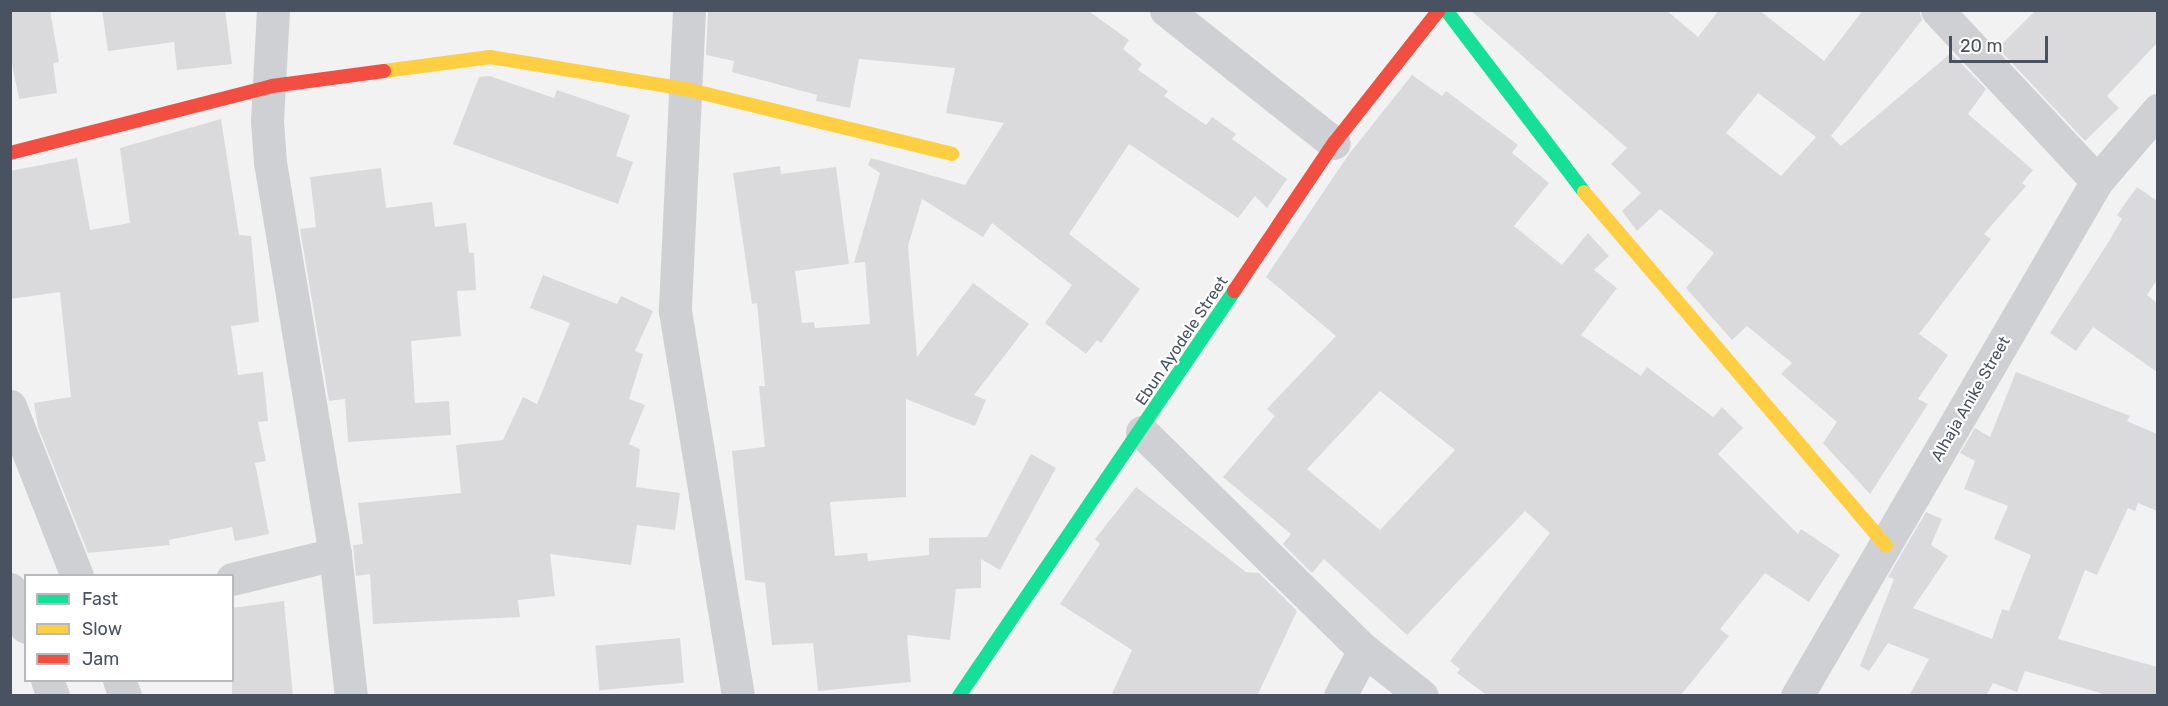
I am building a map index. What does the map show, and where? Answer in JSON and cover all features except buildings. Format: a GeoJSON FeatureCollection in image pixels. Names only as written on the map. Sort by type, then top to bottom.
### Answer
{"type":"FeatureCollection","features":[{"type":"Feature","properties":{"kind":"street"},"geometry":{"type":"LineString","coordinates":[[273,10],[272,86],[267,121],[270,162],[335,554],[351,696]]}},
{"type":"Feature","properties":{"kind":"street"},"geometry":{"type":"LineString","coordinates":[[689,10],[675,311],[738,696]]}},
{"type":"Feature","properties":{"kind":"street"},"geometry":{"type":"LineString","coordinates":[[1166,10],[1334,143]]}},
{"type":"Feature","properties":{"kind":"street","name":"Ebun Ayodele Street"},"geometry":{"type":"LineString","coordinates":[[959,696],[1142,432],[1334,143],[1440,10]]}},
{"type":"Feature","properties":{"kind":"street"},"geometry":{"type":"LineString","coordinates":[[1446,10],[1621,241],[1886,546]]}},
{"type":"Feature","properties":{"kind":"street"},"geometry":{"type":"LineString","coordinates":[[1938,10],[2097,181]]}},
{"type":"Feature","properties":{"kind":"street"},"geometry":{"type":"LineString","coordinates":[[10,153],[272,86],[490,57],[686,89],[952,154]]}},
{"type":"Feature","properties":{"kind":"street","name":"Alhaja Anike Street"},"geometry":{"type":"LineString","coordinates":[[1797,696],[2097,181],[2157,110]]}},
{"type":"Feature","properties":{"kind":"street"},"geometry":{"type":"LineString","coordinates":[[10,406],[76,574]]}},
{"type":"Feature","properties":{"kind":"street"},"geometry":{"type":"LineString","coordinates":[[1142,432],[1364,650],[1422,696]]}},
{"type":"Feature","properties":{"kind":"street"},"geometry":{"type":"LineString","coordinates":[[234,579],[335,554]]}},
{"type":"Feature","properties":{"kind":"street"},"geometry":{"type":"LineString","coordinates":[[10,589],[20,625]]}},
{"type":"Feature","properties":{"kind":"street"},"geometry":{"type":"LineString","coordinates":[[1340,696],[1364,650]]}},
{"type":"Feature","properties":{"kind":"street"},"geometry":{"type":"LineString","coordinates":[[47,682],[53,696]]}},
{"type":"Feature","properties":{"kind":"street"},"geometry":{"type":"LineString","coordinates":[[119,682],[125,696]]}},
{"type":"Feature","properties":{"kind":"traffic: fast"},"geometry":{"type":"LineString","coordinates":[[1446,10],[1584,192]]}},
{"type":"Feature","properties":{"kind":"traffic: fast"},"geometry":{"type":"LineString","coordinates":[[959,696],[1234,291]]}},
{"type":"Feature","properties":{"kind":"traffic: slow"},"geometry":{"type":"LineString","coordinates":[[384,71],[490,57],[686,89],[952,154]]}},
{"type":"Feature","properties":{"kind":"traffic: slow"},"geometry":{"type":"LineString","coordinates":[[1584,192],[1886,546]]}},
{"type":"Feature","properties":{"kind":"traffic: jam"},"geometry":{"type":"LineString","coordinates":[[1234,291],[1334,143],[1439,10]]}},
{"type":"Feature","properties":{"kind":"traffic: jam"},"geometry":{"type":"LineString","coordinates":[[10,153],[272,86],[384,71]]}}]}
